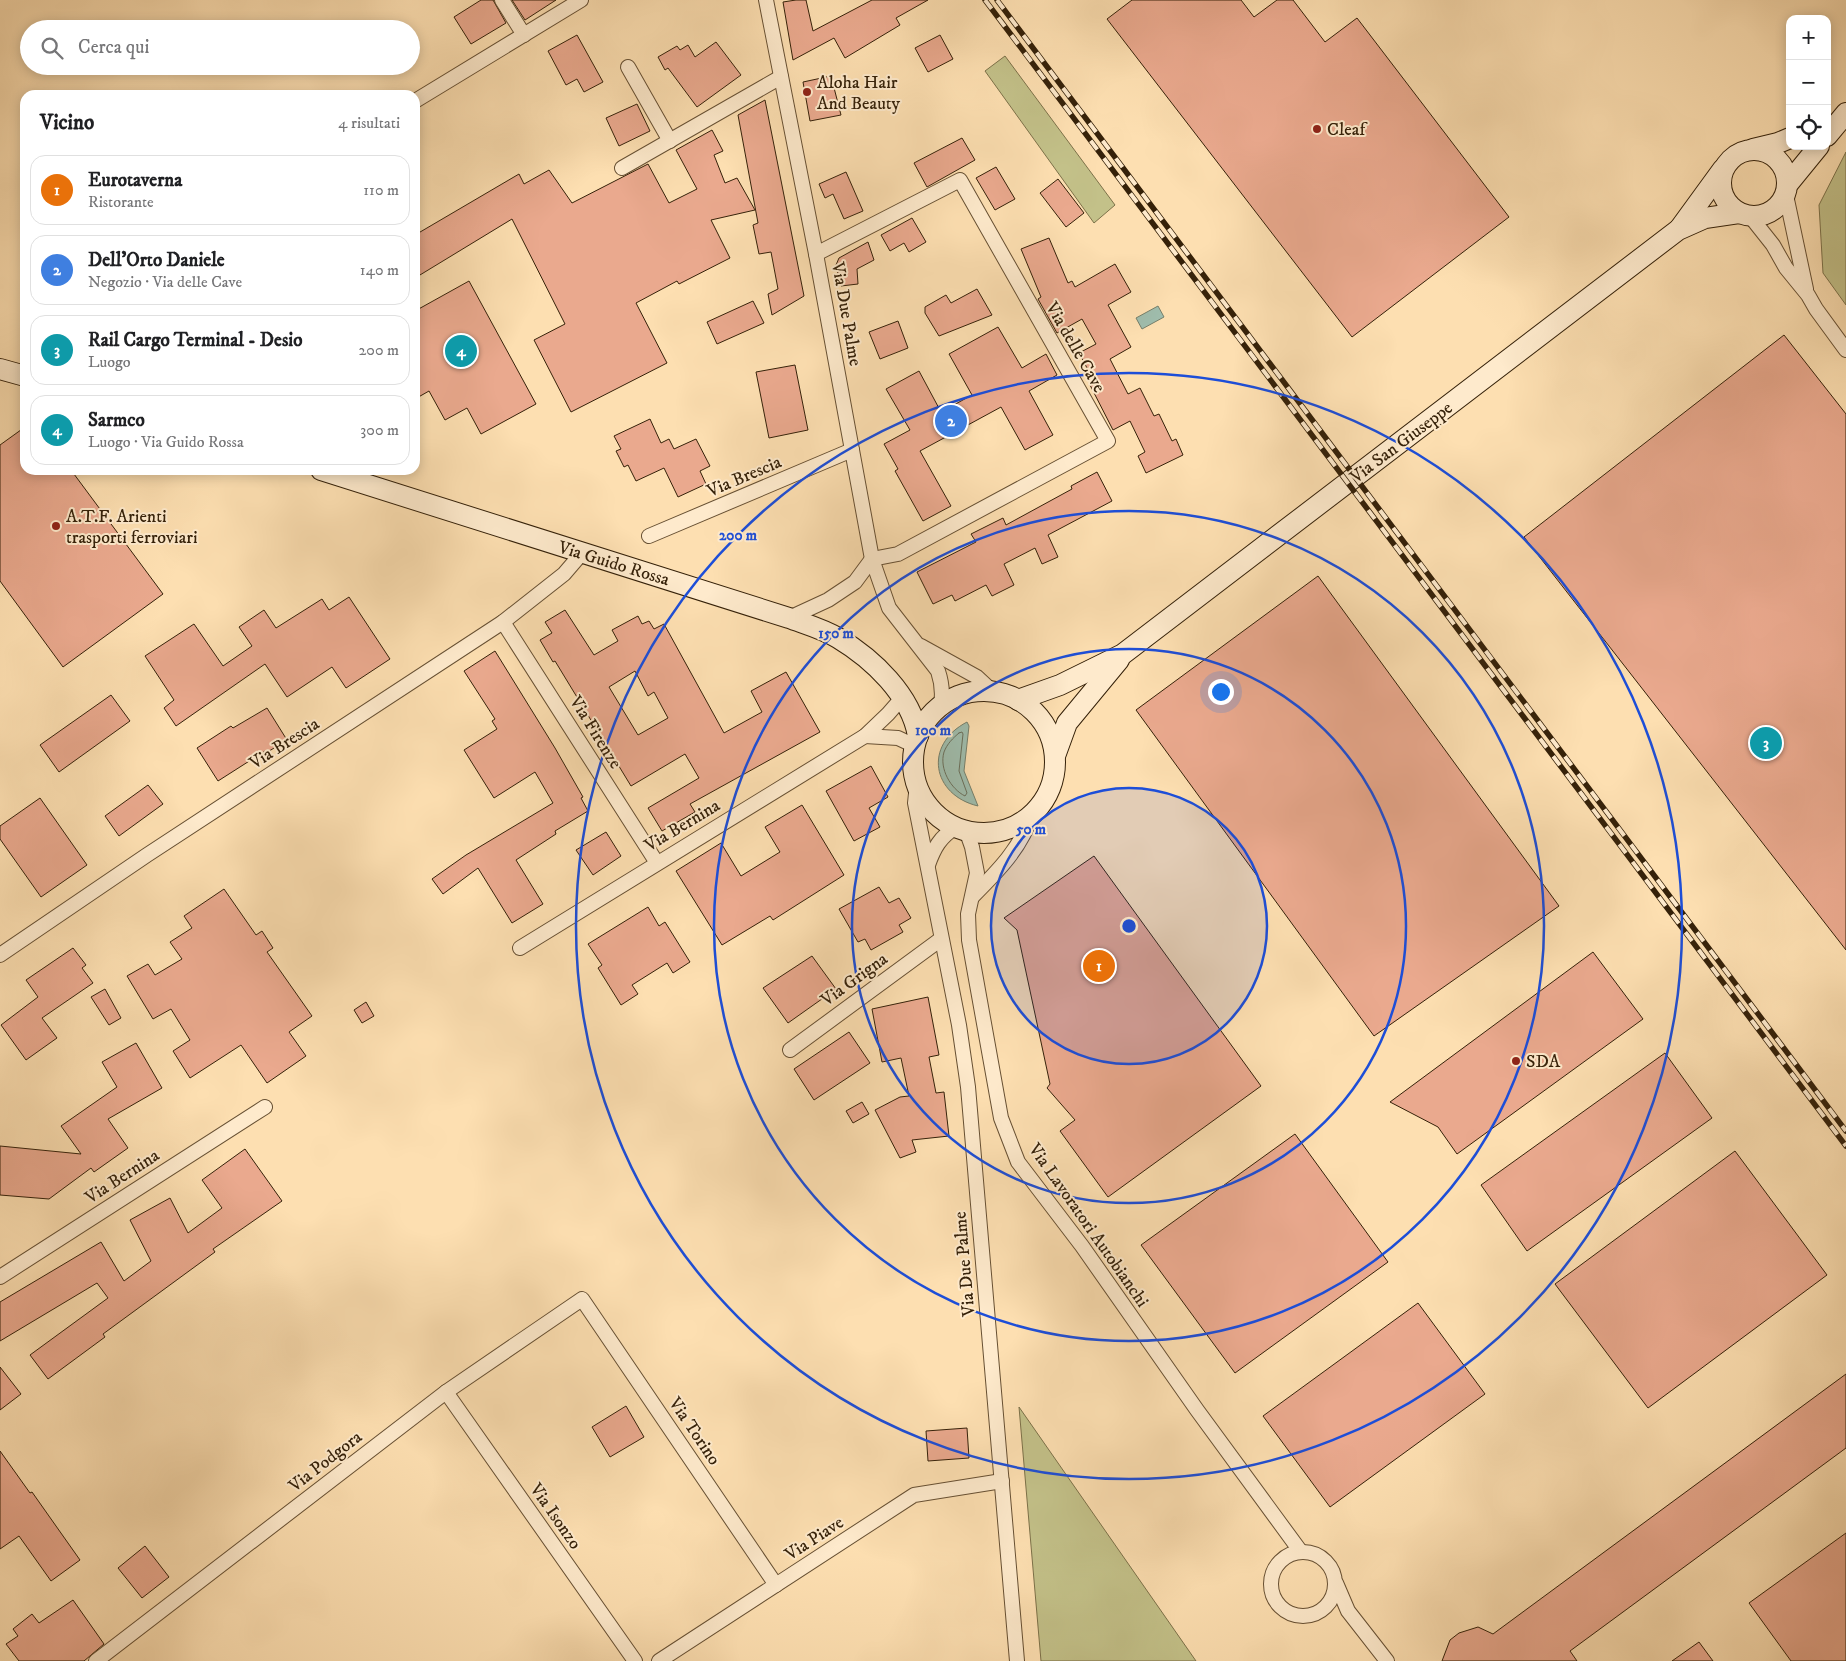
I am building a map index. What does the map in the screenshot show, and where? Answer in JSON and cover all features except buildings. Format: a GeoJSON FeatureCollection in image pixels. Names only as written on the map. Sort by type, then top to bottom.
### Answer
{"type":"FeatureCollection","features":[{"type":"Feature","properties":{"kind":"street"},"geometry":{"type":"LineString","coordinates":[[502,0],[524,35]]}},
{"type":"Feature","properties":{"kind":"street"},"geometry":{"type":"LineString","coordinates":[[420,98],[581,0]]}},
{"type":"Feature","properties":{"kind":"street","name":"Via Due Palme"},"geometry":{"type":"LineString","coordinates":[[766,0],[816,254],[872,559],[889,608],[938,671],[943,693],[940,707]]}},
{"type":"Feature","properties":{"kind":"street"},"geometry":{"type":"LineString","coordinates":[[628,67],[670,141]]}},
{"type":"Feature","properties":{"kind":"street"},"geometry":{"type":"LineString","coordinates":[[622,168],[782,77]]}},
{"type":"Feature","properties":{"kind":"street"},"geometry":{"type":"LineString","coordinates":[[1831,110],[1846,99]]}},
{"type":"Feature","properties":{"kind":"street"},"geometry":{"type":"LineString","coordinates":[[1831,131],[1846,113]]}},
{"type":"Feature","properties":{"kind":"street"},"geometry":{"type":"LineString","coordinates":[[1786,140],[1748,150],[1735,156],[1728,163],[1722,174],[1722,190],[1730,206],[1744,214],[1762,230],[1786,268],[1808,295],[1846,350]]}},
{"type":"Feature","properties":{"kind":"street"},"geometry":{"type":"LineString","coordinates":[[1748,150],[1768,152],[1783,165],[1787,174],[1787,189],[1808,295]]}},
{"type":"Feature","properties":{"kind":"street"},"geometry":{"type":"LineString","coordinates":[[1744,214],[1761,216],[1772,212],[1780,205],[1787,189],[1816,150]]}},
{"type":"Feature","properties":{"kind":"street","name":"Via San Giuseppe"},"geometry":{"type":"LineString","coordinates":[[1678,230],[1728,163]]}},
{"type":"Feature","properties":{"kind":"street","name":"Via delle Cave"},"geometry":{"type":"LineString","coordinates":[[816,254],[960,180],[1108,441],[898,554],[872,559]]}},
{"type":"Feature","properties":{"kind":"street","name":"Via San Giuseppe"},"geometry":{"type":"LineString","coordinates":[[1018,700],[1060,685],[1124,654],[1678,230],[1705,218],[1744,214]]}},
{"type":"Feature","properties":{"kind":"street"},"geometry":{"type":"LineString","coordinates":[[0,369],[20,375]]}},
{"type":"Feature","properties":{"kind":"street","name":"Via Brescia"},"geometry":{"type":"LineString","coordinates":[[649,536],[852,450]]}},
{"type":"Feature","properties":{"kind":"street","name":"Via Guido Rossa"},"geometry":{"type":"LineString","coordinates":[[337,475],[788,618],[836,637],[876,667],[897,691],[916,723],[917,741]]}},
{"type":"Feature","properties":{"kind":"street","name":"Via Brescia"},"geometry":{"type":"LineString","coordinates":[[0,955],[147,855],[503,622],[564,574],[582,553]]}},
{"type":"Feature","properties":{"kind":"street"},"geometry":{"type":"LineString","coordinates":[[788,618],[828,600],[855,582],[872,559]]}},
{"type":"Feature","properties":{"kind":"street","name":"Via Firenze"},"geometry":{"type":"LineString","coordinates":[[503,622],[657,863]]}},
{"type":"Feature","properties":{"kind":"street","name":"Via Due Palme"},"geometry":{"type":"LineString","coordinates":[[914,642],[977,677],[992,691]]}},
{"type":"Feature","properties":{"kind":"street","name":"Via San Giuseppe"},"geometry":{"type":"LineString","coordinates":[[1055,756],[1067,723],[1124,654]]}},
{"type":"Feature","properties":{"kind":"street","name":"Via Guido Rossa"},"geometry":{"type":"LineString","coordinates":[[897,691],[940,707]]}},
{"type":"Feature","properties":{"kind":"street","name":"Via Bernina"},"geometry":{"type":"LineString","coordinates":[[520,948],[865,736],[888,714],[897,691]]}},
{"type":"Feature","properties":{"kind":"street"},"geometry":{"type":"LineString","coordinates":[[972,897],[995,874],[1018,845],[1027,830],[1032,814],[1048,792],[1053,778],[1055,756],[1050,734],[1040,718],[1018,700],[992,691],[979,691],[956,697],[940,707],[923,726],[917,741],[914,772],[925,801],[934,812],[946,822],[961,829],[984,833],[1014,826],[1032,814]]}},
{"type":"Feature","properties":{"kind":"street"},"geometry":{"type":"LineString","coordinates":[[865,736],[917,741]]}},
{"type":"Feature","properties":{"kind":"street","name":"Via Due Palme"},"geometry":{"type":"LineString","coordinates":[[917,784],[915,803],[959,1025],[968,1087],[1017,1661]]}},
{"type":"Feature","properties":{"kind":"street"},"geometry":{"type":"LineString","coordinates":[[928,866],[934,848],[941,838],[961,829]]}},
{"type":"Feature","properties":{"kind":"street","name":"Via Lavoratori Autobianchi"},"geometry":{"type":"LineString","coordinates":[[961,829],[972,847],[977,873],[968,920],[972,960],[1001,1118],[1018,1162],[1082,1246],[1300,1552]]}},
{"type":"Feature","properties":{"kind":"street","name":"Via Grigna"},"geometry":{"type":"LineString","coordinates":[[790,1050],[941,939]]}},
{"type":"Feature","properties":{"kind":"street","name":"Via Bernina"},"geometry":{"type":"LineString","coordinates":[[0,1277],[265,1107]]}},
{"type":"Feature","properties":{"kind":"street","name":"Via Podgora"},"geometry":{"type":"LineString","coordinates":[[96,1661],[446,1392],[582,1299]]}},
{"type":"Feature","properties":{"kind":"street","name":"Via Torino"},"geometry":{"type":"LineString","coordinates":[[582,1299],[776,1585]]}},
{"type":"Feature","properties":{"kind":"street","name":"Via Isonzo"},"geometry":{"type":"LineString","coordinates":[[446,1392],[635,1661]]}},
{"type":"Feature","properties":{"kind":"street","name":"Via Piave"},"geometry":{"type":"LineString","coordinates":[[660,1661],[914,1495],[1002,1481]]}},
{"type":"Feature","properties":{"kind":"street"},"geometry":{"type":"LineString","coordinates":[[1281,1561],[1284,1532]]}},
{"type":"Feature","properties":{"kind":"street"},"geometry":{"type":"LineString","coordinates":[[1335,1582],[1331,1601],[1314,1614],[1303,1616],[1293,1615],[1284,1609],[1274,1596],[1272,1581],[1274,1571],[1287,1556],[1300,1552],[1320,1556],[1327,1562],[1332,1571],[1348,1611],[1387,1661]]}},
{"type":"Feature","properties":{"kind":"street"},"geometry":{"type":"LineString","coordinates":[[1331,1601],[1348,1611]]}},
{"type":"Feature","properties":{"kind":"shaded area"},"geometry":{"type":"Polygon","coordinates":[[[1005,56],[1115,205],[1094,223],[985,71],[1005,56]]]}},
{"type":"Feature","properties":{"kind":"shaded area"},"geometry":{"type":"Polygon","coordinates":[[[1846,152],[1846,305],[1823,273],[1819,205],[1846,152]]]}},
{"type":"Feature","properties":{"kind":"shaded area"},"geometry":{"type":"Polygon","coordinates":[[[1019,1407],[1196,1661],[1041,1661],[1019,1407]]]}},
{"type":"Feature","properties":{"kind":"water"},"geometry":{"type":"Polygon","coordinates":[[[1158,306],[1164,317],[1142,329],[1136,318],[1158,306]]]}},
{"type":"Feature","properties":{"kind":"water"},"geometry":{"type":"Polygon","coordinates":[[[967,722],[969,726],[964,771],[978,806],[963,800],[951,791],[943,781],[939,769],[939,756],[944,743],[953,732],[967,722]]]}},
{"type":"Feature","properties":{"kind":"railway"},"geometry":{"type":"LineString","coordinates":[[985,0],[1846,1146]]}},
{"type":"Feature","properties":{"kind":"railway"},"geometry":{"type":"LineString","coordinates":[[997,0],[1846,1131]]}},
{"type":"Feature","properties":{"kind":"place","name":"Aloha Hair And Beauty"},"geometry":{"type":"Point","coordinates":[807,92]}},
{"type":"Feature","properties":{"kind":"place","name":"Cleaf"},"geometry":{"type":"Point","coordinates":[1317,129]}},
{"type":"Feature","properties":{"kind":"place","name":"Sarmco"},"geometry":{"type":"Point","coordinates":[461,351]}},
{"type":"Feature","properties":{"kind":"place","name":"Dell'Orto Daniele"},"geometry":{"type":"Point","coordinates":[951,421]}},
{"type":"Feature","properties":{"kind":"place","name":"A.T.F. Arienti trasporti ferroviari"},"geometry":{"type":"Point","coordinates":[56,526]}},
{"type":"Feature","properties":{"kind":"place","name":"Rail Cargo Terminal - Desio"},"geometry":{"type":"Point","coordinates":[1766,743]}},
{"type":"Feature","properties":{"kind":"place","name":"Eurotaverna"},"geometry":{"type":"Point","coordinates":[1099,966]}},
{"type":"Feature","properties":{"kind":"place","name":"SDA"},"geometry":{"type":"Point","coordinates":[1516,1061]}}]}
